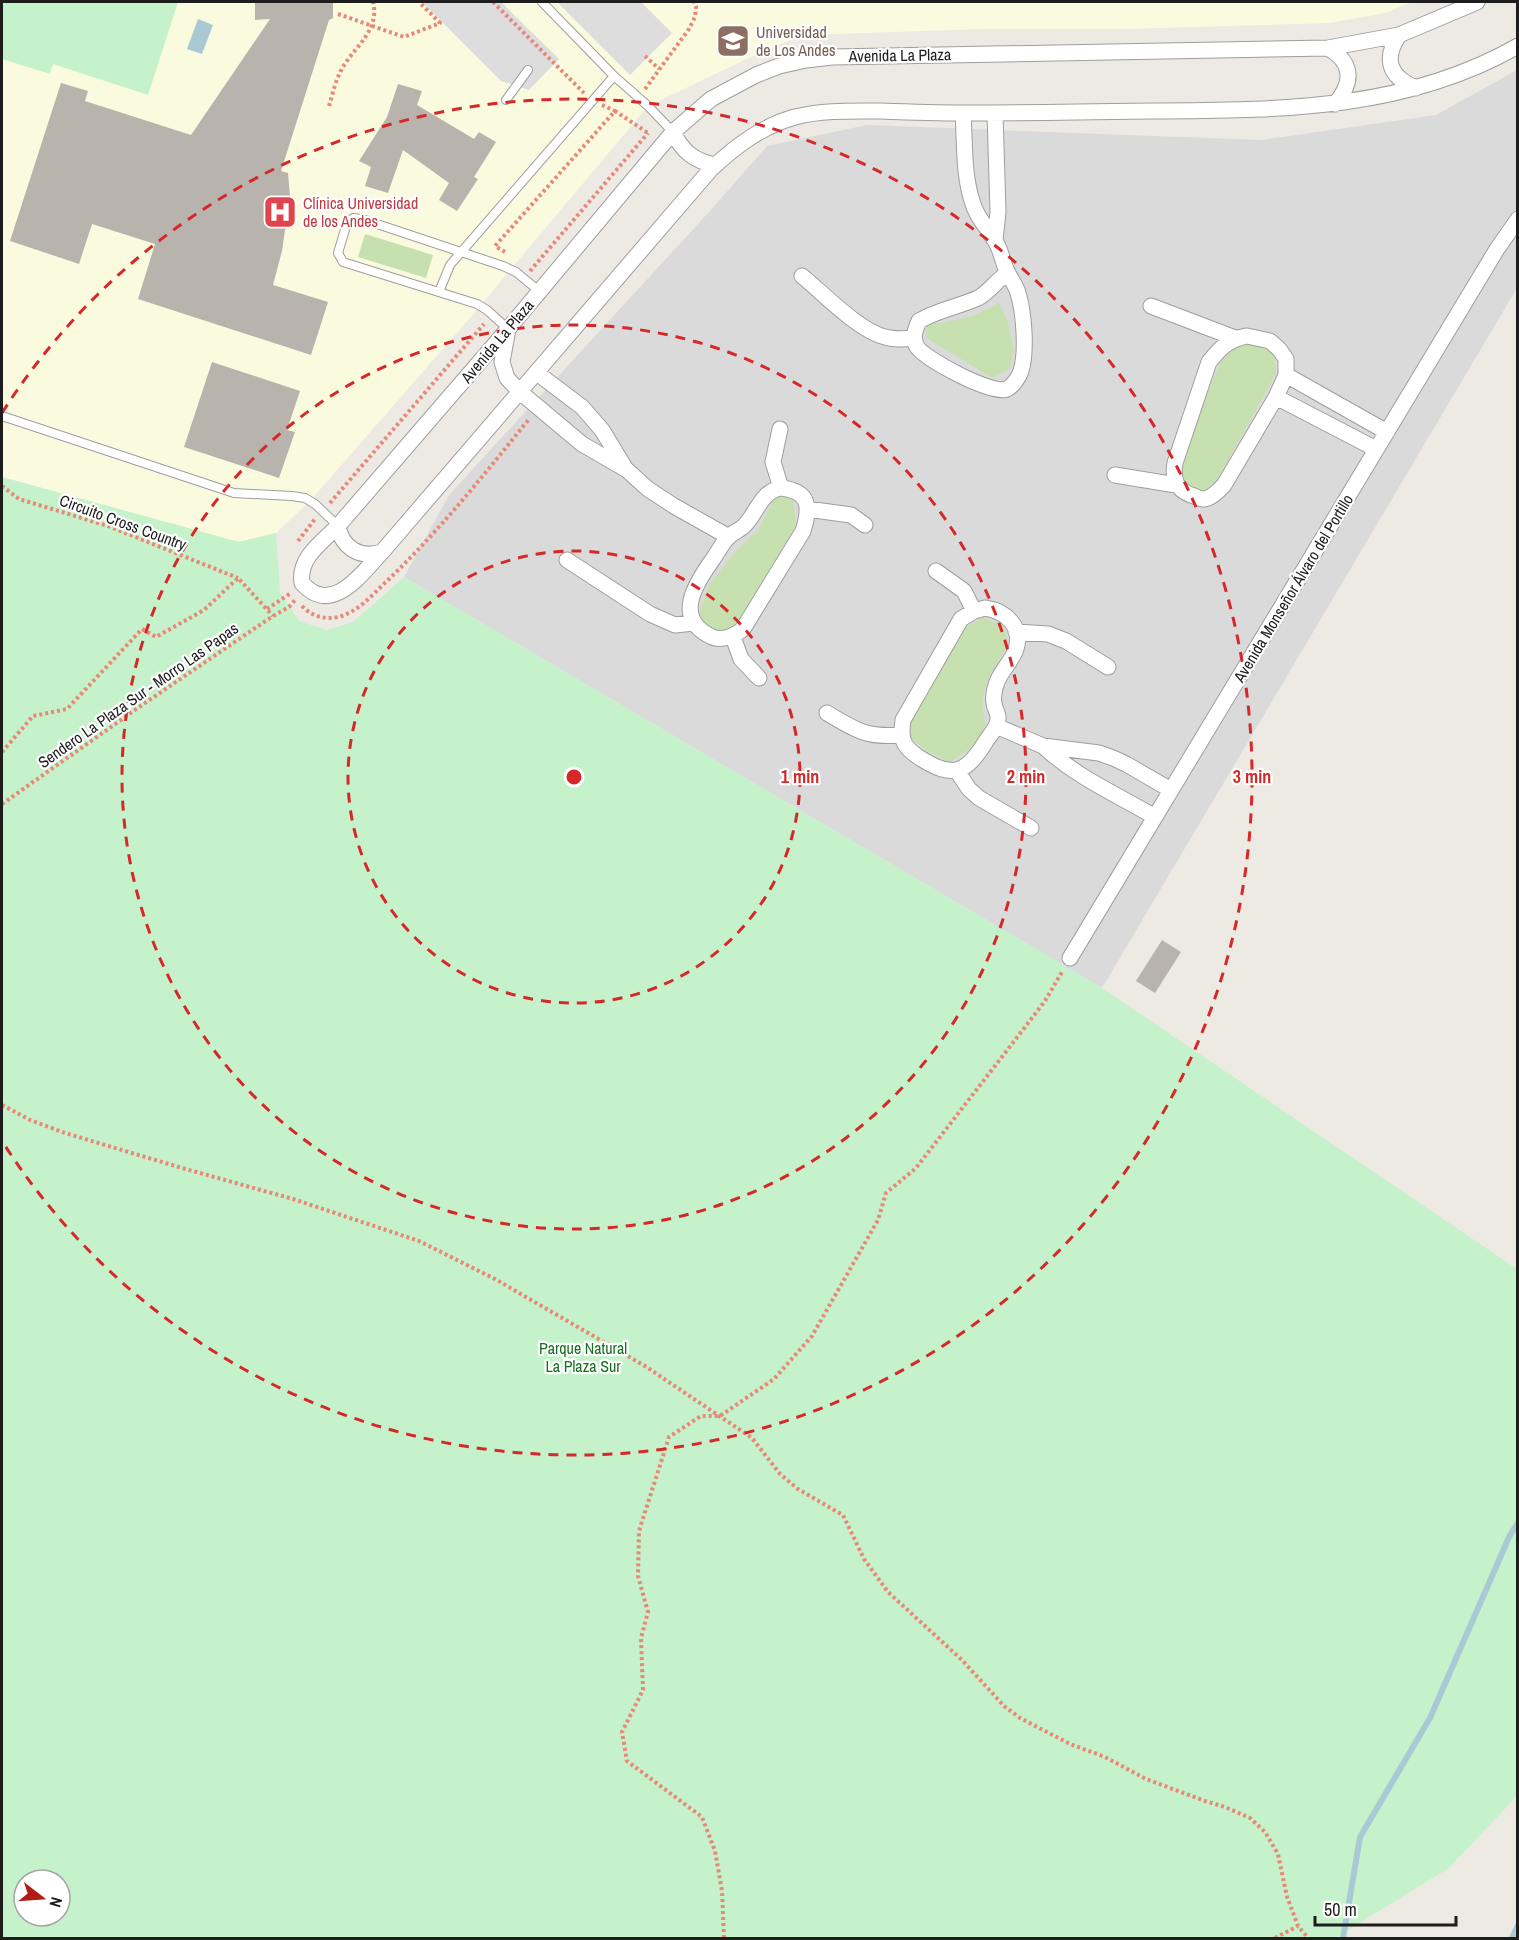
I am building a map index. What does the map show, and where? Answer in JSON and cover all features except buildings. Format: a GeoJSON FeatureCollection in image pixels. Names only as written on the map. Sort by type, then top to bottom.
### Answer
{"type":"FeatureCollection","features":[{"type":"Feature","properties":{"kind":"street","name":"Avenida La Plaza"},"geometry":{"type":"LineString","coordinates":[[1477,2],[1400,35],[1328,48],[832,57],[779,66],[733,86],[704,104],[673,132],[508,329],[338,526],[311,553],[303,565],[302,583],[312,592],[320,595],[329,596],[344,591],[382,552],[715,165],[756,133],[792,118],[834,111],[963,113],[1215,111],[1335,104],[1371,99],[1416,88],[1475,67],[1518,46]]}},
{"type":"Feature","properties":{"kind":"street"},"geometry":{"type":"LineString","coordinates":[[1400,35],[1392,46],[1390,60],[1394,73],[1403,83],[1416,88]]}},
{"type":"Feature","properties":{"kind":"street"},"geometry":{"type":"LineString","coordinates":[[1328,48],[1339,54],[1348,72],[1348,85],[1345,93],[1335,104]]}},
{"type":"Feature","properties":{"kind":"street"},"geometry":{"type":"LineString","coordinates":[[963,113],[968,186],[973,205],[980,220],[995,240],[1018,292],[1023,315],[1021,370],[1015,382],[1008,388],[998,390],[969,380],[925,354],[918,348],[914,338],[919,321],[932,313],[981,297],[999,278],[1008,273]]}},
{"type":"Feature","properties":{"kind":"street"},"geometry":{"type":"LineString","coordinates":[[995,240],[998,212],[996,113]]}},
{"type":"Feature","properties":{"kind":"street"},"geometry":{"type":"LineString","coordinates":[[673,132],[677,142],[693,158],[715,165]]}},
{"type":"Feature","properties":{"kind":"street","name":"Avenida Monseñor Álvaro del Portillo"},"geometry":{"type":"LineString","coordinates":[[1070,958],[1497,249],[1518,219]]}},
{"type":"Feature","properties":{"kind":"street"},"geometry":{"type":"LineString","coordinates":[[802,276],[865,328],[883,337],[914,338]]}},
{"type":"Feature","properties":{"kind":"street"},"geometry":{"type":"LineString","coordinates":[[1151,306],[1235,338]]}},
{"type":"Feature","properties":{"kind":"street"},"geometry":{"type":"LineString","coordinates":[[508,329],[502,362],[507,378],[520,392],[582,444],[627,470],[648,489],[674,506],[729,537]]}},
{"type":"Feature","properties":{"kind":"street"},"geometry":{"type":"LineString","coordinates":[[1247,336],[1270,341],[1286,359],[1286,375],[1232,474],[1215,494],[1203,499],[1186,494],[1176,485],[1173,475],[1175,463],[1209,362],[1219,349],[1235,338],[1247,336]]}},
{"type":"Feature","properties":{"kind":"street"},"geometry":{"type":"LineString","coordinates":[[537,373],[582,407],[602,430],[627,470]]}},
{"type":"Feature","properties":{"kind":"street"},"geometry":{"type":"LineString","coordinates":[[1286,375],[1387,432]]}},
{"type":"Feature","properties":{"kind":"street"},"geometry":{"type":"LineString","coordinates":[[1276,397],[1376,450]]}},
{"type":"Feature","properties":{"kind":"street"},"geometry":{"type":"LineString","coordinates":[[780,429],[773,462],[781,488]]}},
{"type":"Feature","properties":{"kind":"street"},"geometry":{"type":"LineString","coordinates":[[1115,475],[1176,485]]}},
{"type":"Feature","properties":{"kind":"street"},"geometry":{"type":"LineString","coordinates":[[795,489],[804,496],[807,509],[807,519],[802,531],[743,629],[733,637],[713,638],[700,630],[694,623],[690,610],[691,597],[700,577],[729,537],[751,518],[764,497],[772,490],[795,489]]}},
{"type":"Feature","properties":{"kind":"street"},"geometry":{"type":"LineString","coordinates":[[807,509],[851,515],[865,525]]}},
{"type":"Feature","properties":{"kind":"street"},"geometry":{"type":"LineString","coordinates":[[338,526],[343,540],[353,551],[368,555],[382,552]]}},
{"type":"Feature","properties":{"kind":"street"},"geometry":{"type":"LineString","coordinates":[[567,560],[650,614],[675,625],[694,623]]}},
{"type":"Feature","properties":{"kind":"street"},"geometry":{"type":"LineString","coordinates":[[936,571],[964,591],[974,610]]}},
{"type":"Feature","properties":{"kind":"street"},"geometry":{"type":"LineString","coordinates":[[985,608],[997,610],[1012,621],[1016,632],[1017,648],[996,684],[993,703],[998,718],[996,726],[976,758],[957,771],[946,771],[935,768],[908,751],[901,735],[903,720],[961,619],[974,610],[985,608]]}},
{"type":"Feature","properties":{"kind":"street"},"geometry":{"type":"LineString","coordinates":[[1016,632],[1048,634],[1066,641],[1108,667]]}},
{"type":"Feature","properties":{"kind":"street"},"geometry":{"type":"LineString","coordinates":[[733,637],[741,659],[759,678]]}},
{"type":"Feature","properties":{"kind":"street"},"geometry":{"type":"LineString","coordinates":[[827,713],[854,729],[873,736],[901,735]]}},
{"type":"Feature","properties":{"kind":"street"},"geometry":{"type":"LineString","coordinates":[[996,726],[1042,746],[1106,756],[1126,764],[1171,790]]}},
{"type":"Feature","properties":{"kind":"street"},"geometry":{"type":"LineString","coordinates":[[1042,746],[1089,782],[1155,817]]}},
{"type":"Feature","properties":{"kind":"street"},"geometry":{"type":"LineString","coordinates":[[957,771],[969,789],[979,798],[1031,828]]}},
{"type":"Feature","properties":{"kind":"lane"},"geometry":{"type":"LineString","coordinates":[[542,2],[614,76],[673,132]]}},
{"type":"Feature","properties":{"kind":"lane"},"geometry":{"type":"LineString","coordinates":[[506,100],[528,70]]}},
{"type":"Feature","properties":{"kind":"lane"},"geometry":{"type":"LineString","coordinates":[[440,292],[447,270],[461,251],[614,76]]}},
{"type":"Feature","properties":{"kind":"lane"},"geometry":{"type":"LineString","coordinates":[[508,329],[477,304],[343,262],[338,253],[347,223],[353,218],[362,219],[461,251],[503,266],[524,278],[538,291]]}},
{"type":"Feature","properties":{"kind":"lane"},"geometry":{"type":"LineString","coordinates":[[2,416],[226,491],[300,497],[310,501],[338,526]]}},
{"type":"Feature","properties":{"kind":"path"},"geometry":{"type":"LineString","coordinates":[[329,106],[342,69],[352,53],[366,38],[372,25],[375,9],[373,2]]}},
{"type":"Feature","properties":{"kind":"path"},"geometry":{"type":"LineString","coordinates":[[338,14],[404,37],[440,23],[419,2]]}},
{"type":"Feature","properties":{"kind":"path"},"geometry":{"type":"LineString","coordinates":[[494,2],[592,101],[615,111],[648,133]]}},
{"type":"Feature","properties":{"kind":"path"},"geometry":{"type":"LineString","coordinates":[[639,99],[658,69],[689,29],[695,17],[694,2]]}},
{"type":"Feature","properties":{"kind":"path"},"geometry":{"type":"LineString","coordinates":[[645,56],[658,69]]}},
{"type":"Feature","properties":{"kind":"path"},"geometry":{"type":"LineString","coordinates":[[513,258],[495,246],[615,111]]}},
{"type":"Feature","properties":{"kind":"path"},"geometry":{"type":"LineString","coordinates":[[524,278],[660,118]]}},
{"type":"Feature","properties":{"kind":"path"},"geometry":{"type":"LineString","coordinates":[[522,264],[530,271]]}},
{"type":"Feature","properties":{"kind":"path"},"geometry":{"type":"LineString","coordinates":[[296,545],[309,525],[492,315]]}},
{"type":"Feature","properties":{"kind":"path"},"geometry":{"type":"LineString","coordinates":[[289,585],[292,593],[314,616],[327,618],[343,616],[361,605],[410,558],[462,502],[538,408]]}},
{"type":"Feature","properties":{"kind":"path","name":"Circuito Cross Country"},"geometry":{"type":"LineString","coordinates":[[2,486],[19,499],[108,526],[238,578]]}},
{"type":"Feature","properties":{"kind":"path"},"geometry":{"type":"LineString","coordinates":[[2,752],[33,716],[67,709],[142,629],[156,637],[204,610],[238,578],[273,616]]}},
{"type":"Feature","properties":{"kind":"path"},"geometry":{"type":"LineString","coordinates":[[267,609],[292,593]]}},
{"type":"Feature","properties":{"kind":"path","name":"Sendero La Plaza Sur - Morro Las Papas"},"geometry":{"type":"LineString","coordinates":[[2,804],[142,705],[289,607]]}},
{"type":"Feature","properties":{"kind":"path"},"geometry":{"type":"LineString","coordinates":[[724,1938],[720,1881],[715,1851],[702,1817],[627,1761],[622,1732],[643,1690],[641,1638],[648,1612],[638,1576],[639,1531],[662,1456],[669,1437],[701,1416],[720,1416],[774,1379],[812,1336],[878,1220],[886,1193],[916,1168],[1045,1001],[1070,958]]}},
{"type":"Feature","properties":{"kind":"path"},"geometry":{"type":"LineString","coordinates":[[2,1105],[30,1120],[76,1136],[293,1199],[419,1241],[495,1279],[645,1366],[752,1438],[780,1474],[843,1515],[864,1559],[888,1592],[962,1660],[1004,1706],[1020,1718],[1070,1744],[1105,1757],[1146,1779],[1250,1818],[1264,1832],[1278,1854],[1287,1896],[1298,1926],[1308,1938]]}},
{"type":"Feature","properties":{"kind":"path"},"geometry":{"type":"LineString","coordinates":[[1275,1938],[1298,1926]]}},
{"type":"Feature","properties":{"kind":"shaded area","name":"Clínica Universidad de los Andes"},"geometry":{"type":"Polygon","coordinates":[[[2,2],[1411,2],[1385,13],[1329,23],[1123,29],[984,29],[804,35],[770,48],[648,106],[470,318],[310,501],[276,533],[239,542],[2,477],[2,2]]]}},
{"type":"Feature","properties":{"kind":"shaded area"},"geometry":{"type":"Polygon","coordinates":[[[422,2],[501,2],[559,59],[529,90],[501,81],[422,2]]]}},
{"type":"Feature","properties":{"kind":"shaded area"},"geometry":{"type":"Polygon","coordinates":[[[557,2],[641,2],[672,33],[630,75],[557,2]]]}},
{"type":"Feature","properties":{"kind":"shaded area"},"geometry":{"type":"Polygon","coordinates":[[[1517,70],[1517,288],[1102,988],[404,577],[449,495],[767,146],[867,125],[1261,140],[1436,115],[1517,70]]]}},
{"type":"Feature","properties":{"kind":"green space"},"geometry":{"type":"Polygon","coordinates":[[[2,2],[178,2],[148,95],[53,64],[50,74],[2,59],[2,2]]]}},
{"type":"Feature","properties":{"kind":"green space"},"geometry":{"type":"Polygon","coordinates":[[[365,234],[433,255],[426,278],[358,257],[365,234]]]}},
{"type":"Feature","properties":{"kind":"green space"},"geometry":{"type":"Polygon","coordinates":[[[999,302],[1008,323],[1014,350],[1010,369],[992,378],[925,337],[927,325],[973,315],[999,302]]]}},
{"type":"Feature","properties":{"kind":"green space"},"geometry":{"type":"Polygon","coordinates":[[[1243,344],[1259,345],[1275,355],[1276,374],[1217,480],[1201,492],[1180,483],[1178,468],[1222,357],[1243,344]]]}},
{"type":"Feature","properties":{"kind":"green space","name":"Parque Natural La Plaza Sur"},"geometry":{"type":"Polygon","coordinates":[[[2,477],[239,542],[276,533],[280,592],[299,621],[327,630],[353,622],[404,577],[1102,988],[1517,1269],[1517,1796],[1449,1868],[1335,1938],[2,1938],[2,477]]]}},
{"type":"Feature","properties":{"kind":"green space"},"geometry":{"type":"Polygon","coordinates":[[[776,494],[793,500],[796,525],[734,629],[711,629],[699,614],[708,586],[735,552],[758,530],[776,494]]]}},
{"type":"Feature","properties":{"kind":"green space"},"geometry":{"type":"Polygon","coordinates":[[[983,617],[1004,626],[1008,645],[991,674],[984,692],[983,713],[986,726],[973,747],[950,762],[927,751],[909,737],[909,710],[959,631],[983,617]]]}},
{"type":"Feature","properties":{"kind":"water"},"geometry":{"type":"Polygon","coordinates":[[[198,19],[213,25],[202,54],[187,49],[198,19]]]}},
{"type":"Feature","properties":{"kind":"waterway"},"geometry":{"type":"LineString","coordinates":[[1343,1938],[1360,1837],[1430,1718],[1510,1535],[1518,1523]]}},
{"type":"Feature","properties":{"kind":"waterway"},"geometry":{"type":"LineString","coordinates":[[1512,1938],[1518,1925]]}},
{"type":"Feature","properties":{"kind":"place","name":"Universidad de Los Andes"},"geometry":{"type":"Point","coordinates":[733,41]}},
{"type":"Feature","properties":{"kind":"place","name":"Clínica Universidad de los Andes"},"geometry":{"type":"Point","coordinates":[280,212]}}]}
